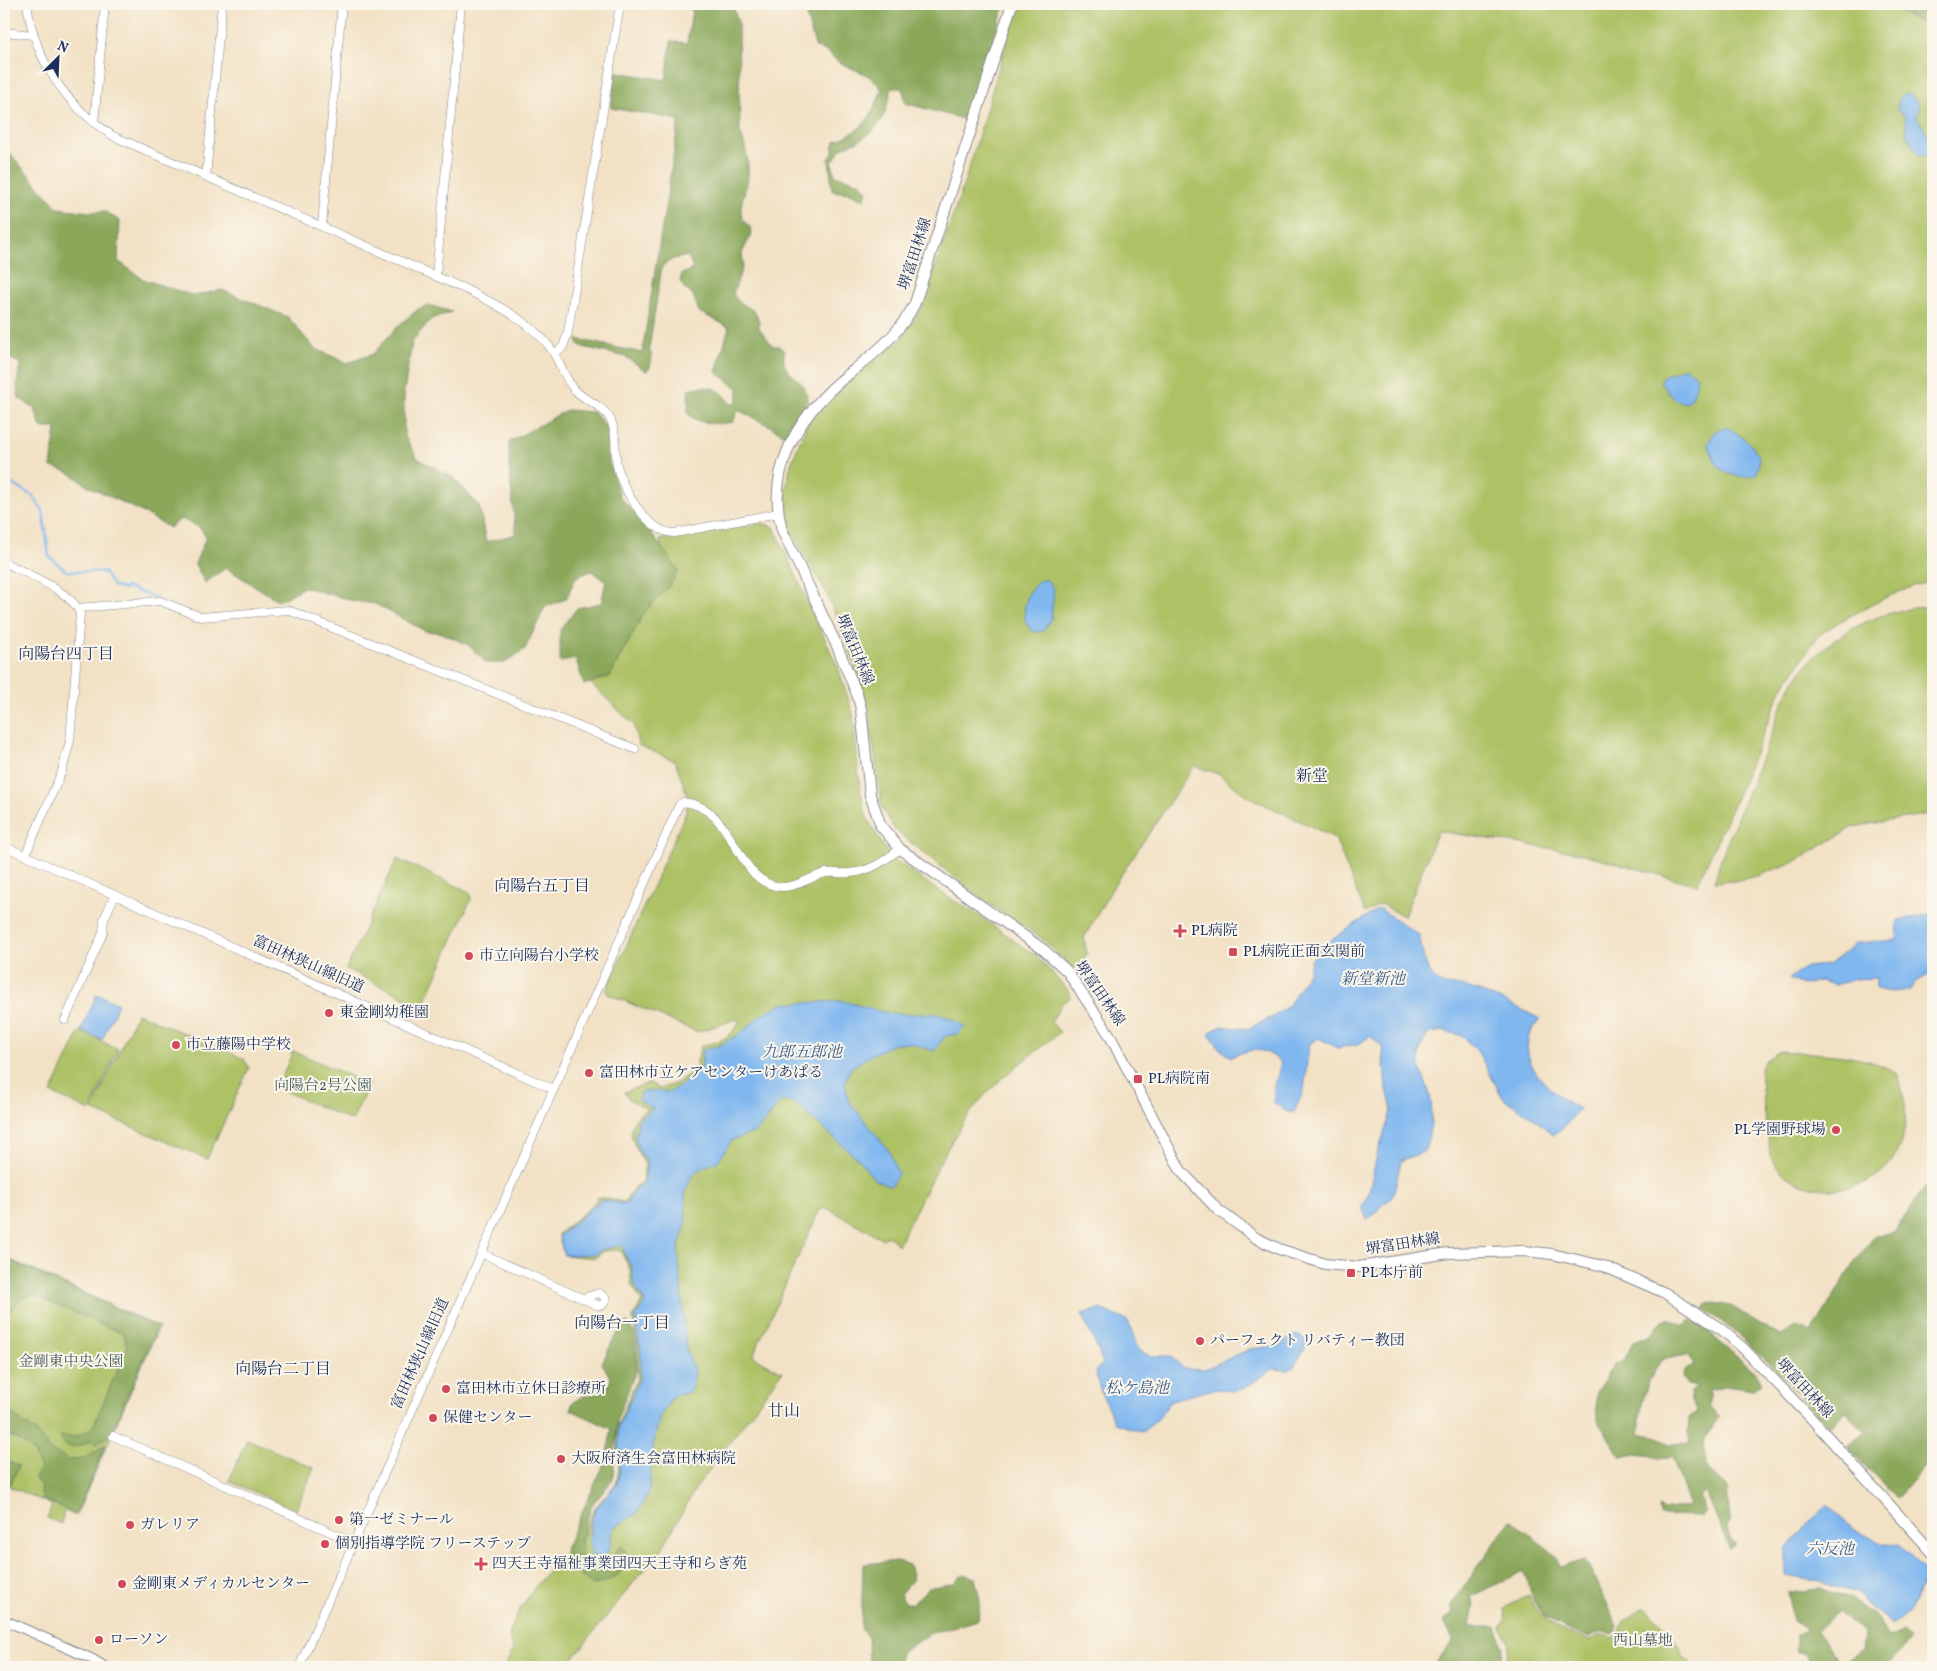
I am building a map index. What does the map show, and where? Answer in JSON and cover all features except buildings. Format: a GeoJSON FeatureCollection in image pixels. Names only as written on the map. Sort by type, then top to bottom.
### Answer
{"type":"FeatureCollection","features":[{"type":"Feature","properties":{"kind":"main road","name":"堺富田林線"},"geometry":{"type":"LineString","coordinates":[[1012,4],[915,303],[891,338],[826,395],[803,420],[790,442],[781,466],[778,481],[778,513],[788,545],[852,678],[861,710],[870,795],[881,826],[900,850],[1044,950],[1067,971],[1098,1015],[1181,1171],[1218,1210],[1233,1222],[1278,1249],[1325,1264],[1359,1267],[1449,1253],[1525,1251],[1577,1259],[1641,1281],[1690,1308],[1743,1348],[1810,1416],[1933,1553]]}},
{"type":"Feature","properties":{"kind":"main road"},"geometry":{"type":"LineString","coordinates":[[4,1620],[92,1659],[103,1667]]}},
{"type":"Feature","properties":{"kind":"main road"},"geometry":{"type":"LineString","coordinates":[[4,1626],[103,1667]]}},
{"type":"Feature","properties":{"kind":"street"},"geometry":{"type":"LineString","coordinates":[[27,4],[33,35],[41,56],[55,80],[72,103],[94,123],[120,140],[322,225],[436,276],[473,293],[524,321],[541,337],[554,354],[575,390],[609,417],[613,425],[620,478],[636,504],[659,530],[675,533],[778,513]]}},
{"type":"Feature","properties":{"kind":"street"},"geometry":{"type":"LineString","coordinates":[[94,123],[105,4]]}},
{"type":"Feature","properties":{"kind":"street"},"geometry":{"type":"LineString","coordinates":[[206,177],[222,4]]}},
{"type":"Feature","properties":{"kind":"street"},"geometry":{"type":"LineString","coordinates":[[322,225],[342,4]]}},
{"type":"Feature","properties":{"kind":"street"},"geometry":{"type":"LineString","coordinates":[[436,276],[461,4]]}},
{"type":"Feature","properties":{"kind":"street"},"geometry":{"type":"LineString","coordinates":[[554,354],[563,347],[568,332],[620,4]]}},
{"type":"Feature","properties":{"kind":"street"},"geometry":{"type":"LineString","coordinates":[[4,32],[33,35]]}},
{"type":"Feature","properties":{"kind":"street"},"geometry":{"type":"LineString","coordinates":[[4,562],[70,598],[78,608],[75,708],[70,741],[62,771],[25,856]]}},
{"type":"Feature","properties":{"kind":"street"},"geometry":{"type":"LineString","coordinates":[[78,608],[160,601],[208,617],[288,610],[635,749]]}},
{"type":"Feature","properties":{"kind":"street"},"geometry":{"type":"LineString","coordinates":[[553,1089],[679,805],[683,802],[697,806],[714,816],[722,824],[751,871],[767,884],[775,886],[790,887],[826,873],[864,871],[885,861],[900,850]]}},
{"type":"Feature","properties":{"kind":"street","name":"富田林狭山線旧道"},"geometry":{"type":"LineString","coordinates":[[4,846],[553,1089],[299,1667]]}},
{"type":"Feature","properties":{"kind":"street"},"geometry":{"type":"LineString","coordinates":[[65,1020],[103,933],[104,919],[115,895]]}},
{"type":"Feature","properties":{"kind":"street"},"geometry":{"type":"LineString","coordinates":[[481,1253],[584,1298]]}},
{"type":"Feature","properties":{"kind":"street"},"geometry":{"type":"LineString","coordinates":[[113,1436],[353,1542]]}},
{"type":"Feature","properties":{"kind":"green space"},"geometry":{"type":"Polygon","coordinates":[[[693,4],[728,4],[733,7],[738,22],[740,132],[747,154],[748,171],[741,210],[745,222],[750,227],[751,235],[742,253],[743,265],[733,294],[741,303],[754,311],[759,320],[759,328],[773,346],[780,346],[785,351],[784,364],[786,368],[806,391],[807,403],[784,435],[738,410],[733,422],[721,424],[703,422],[687,413],[689,389],[708,387],[723,394],[730,404],[737,403],[738,388],[716,372],[729,327],[699,312],[693,295],[684,288],[680,280],[682,274],[693,269],[688,256],[673,259],[662,266],[649,348],[652,357],[650,368],[646,371],[626,357],[583,347],[578,344],[577,339],[642,353],[679,120],[611,108],[616,72],[666,80],[671,41],[687,43],[693,4]]]}},
{"type":"Feature","properties":{"kind":"green space"},"geometry":{"type":"Polygon","coordinates":[[[810,4],[1005,4],[966,120],[905,103],[903,89],[892,87],[886,110],[877,126],[863,138],[841,148],[832,163],[835,175],[861,183],[867,192],[864,200],[851,193],[832,191],[829,158],[832,155],[835,141],[854,132],[865,122],[882,90],[868,76],[839,62],[825,51],[816,48],[806,15],[810,4]]]}},
{"type":"Feature","properties":{"kind":"green space"},"geometry":{"type":"Polygon","coordinates":[[[1018,4],[1900,4],[1901,13],[1928,26],[1933,24],[1933,581],[1914,586],[1887,597],[1837,623],[1818,636],[1780,692],[1745,778],[1697,885],[1580,853],[1438,831],[1404,916],[1380,904],[1365,913],[1335,838],[1245,795],[1219,774],[1194,766],[1116,882],[1084,938],[1087,954],[1078,973],[1040,937],[987,903],[895,830],[882,808],[868,708],[850,651],[826,592],[786,523],[784,498],[791,464],[808,422],[852,378],[899,342],[921,308],[966,178],[1018,4]]]}},
{"type":"Feature","properties":{"kind":"green space"},"geometry":{"type":"Polygon","coordinates":[[[1902,4],[1933,4],[1933,22],[1925,24],[1903,12],[1902,4]]]}},
{"type":"Feature","properties":{"kind":"green space"},"geometry":{"type":"Polygon","coordinates":[[[4,147],[58,208],[90,212],[104,211],[120,221],[118,261],[143,279],[194,296],[222,290],[288,317],[314,348],[347,363],[373,354],[397,327],[418,309],[429,305],[452,312],[431,319],[412,342],[404,392],[404,435],[418,459],[454,478],[479,506],[486,542],[516,534],[509,467],[509,442],[567,410],[593,412],[607,427],[609,462],[620,497],[642,521],[679,571],[669,586],[644,613],[610,676],[584,685],[576,659],[560,662],[560,630],[577,608],[601,603],[606,581],[592,571],[576,577],[566,599],[545,607],[525,649],[505,663],[486,663],[468,645],[442,633],[425,631],[375,604],[354,601],[304,587],[279,601],[226,568],[205,583],[195,564],[206,537],[199,527],[181,519],[169,528],[92,488],[69,473],[51,467],[56,428],[41,428],[35,409],[19,398],[17,385],[20,363],[4,356],[4,147]]]}},
{"type":"Feature","properties":{"kind":"green space"},"geometry":{"type":"Polygon","coordinates":[[[762,523],[774,527],[839,670],[853,714],[860,788],[866,816],[885,849],[898,862],[937,890],[984,919],[1036,956],[1069,991],[1070,998],[1062,1003],[1051,1022],[1060,1032],[999,1082],[967,1117],[939,1164],[898,1245],[888,1235],[883,1239],[825,1207],[819,1211],[753,1356],[782,1372],[696,1488],[659,1554],[633,1583],[574,1657],[569,1667],[504,1667],[513,1651],[510,1633],[519,1611],[546,1573],[557,1563],[577,1551],[594,1509],[616,1484],[619,1469],[616,1429],[637,1378],[638,1345],[633,1318],[642,1301],[631,1284],[630,1269],[620,1250],[604,1251],[595,1258],[564,1255],[558,1234],[593,1205],[598,1197],[624,1202],[635,1186],[642,1182],[645,1164],[636,1149],[631,1135],[634,1121],[647,1109],[629,1099],[624,1092],[650,1083],[660,1089],[677,1083],[695,1070],[701,1045],[723,1039],[739,1023],[737,1019],[697,1032],[608,994],[606,991],[686,812],[688,797],[675,761],[638,745],[634,725],[580,673],[598,647],[666,568],[660,540],[762,523]]]}},
{"type":"Feature","properties":{"kind":"green space"},"geometry":{"type":"Polygon","coordinates":[[[1933,606],[1933,813],[1854,827],[1798,860],[1761,875],[1735,881],[1714,882],[1722,855],[1788,690],[1806,666],[1836,639],[1872,619],[1912,608],[1933,606]]]}},
{"type":"Feature","properties":{"kind":"green space"},"geometry":{"type":"Polygon","coordinates":[[[397,859],[470,892],[471,899],[423,1006],[346,969],[397,859]]]}},
{"type":"Feature","properties":{"kind":"green space"},"geometry":{"type":"Polygon","coordinates":[[[137,1013],[244,1059],[249,1068],[207,1159],[92,1110],[137,1013]]]}},
{"type":"Feature","properties":{"kind":"green space"},"geometry":{"type":"Polygon","coordinates":[[[80,1031],[118,1049],[90,1111],[51,1093],[80,1031]]]}},
{"type":"Feature","properties":{"kind":"green space","name":"向陽台2号公園"},"geometry":{"type":"Polygon","coordinates":[[[293,1051],[369,1084],[352,1121],[277,1088],[293,1051]]]}},
{"type":"Feature","properties":{"kind":"green space","name":"PL学園野球場"},"geometry":{"type":"Polygon","coordinates":[[[1780,1051],[1855,1058],[1884,1066],[1897,1073],[1905,1104],[1905,1123],[1896,1154],[1886,1168],[1871,1179],[1854,1186],[1836,1189],[1817,1188],[1800,1183],[1785,1174],[1773,1161],[1767,1133],[1760,1071],[1764,1061],[1780,1051]]]}},
{"type":"Feature","properties":{"kind":"green space"},"geometry":{"type":"Polygon","coordinates":[[[1933,1175],[1933,1204],[1931,1207],[1933,1211],[1933,1427],[1931,1428],[1933,1457],[1896,1499],[1847,1447],[1865,1431],[1846,1411],[1831,1426],[1827,1425],[1784,1378],[1754,1349],[1704,1309],[1708,1302],[1731,1306],[1780,1336],[1797,1326],[1812,1332],[1855,1261],[1874,1237],[1895,1231],[1933,1175]]]}},
{"type":"Feature","properties":{"kind":"green space","name":"金剛東中央公園"},"geometry":{"type":"Polygon","coordinates":[[[4,1257],[159,1327],[76,1516],[64,1511],[61,1524],[47,1518],[52,1505],[4,1484],[4,1257]]]}},
{"type":"Feature","properties":{"kind":"green space"},"geometry":{"type":"Polygon","coordinates":[[[4,1258],[155,1327],[156,1330],[111,1434],[95,1445],[94,1440],[74,1447],[66,1445],[62,1442],[60,1436],[75,1437],[92,1429],[127,1348],[124,1334],[33,1295],[20,1300],[4,1317],[4,1258]]]}},
{"type":"Feature","properties":{"kind":"green space"},"geometry":{"type":"Polygon","coordinates":[[[1668,1318],[1684,1325],[1693,1319],[1758,1375],[1762,1383],[1753,1390],[1724,1386],[1709,1390],[1709,1406],[1719,1416],[1704,1441],[1705,1467],[1727,1488],[1730,1520],[1727,1528],[1731,1541],[1736,1544],[1730,1550],[1706,1492],[1700,1495],[1705,1511],[1701,1516],[1660,1515],[1659,1508],[1664,1511],[1690,1506],[1672,1457],[1660,1459],[1653,1456],[1635,1454],[1621,1457],[1597,1420],[1596,1392],[1615,1363],[1624,1360],[1634,1341],[1652,1334],[1662,1321],[1668,1318]],[[1687,1355],[1661,1360],[1644,1396],[1640,1435],[1655,1436],[1669,1444],[1690,1443],[1688,1432],[1689,1418],[1697,1411],[1691,1402],[1691,1392],[1697,1387],[1687,1385],[1682,1378],[1684,1371],[1695,1365],[1687,1355]]]}},
{"type":"Feature","properties":{"kind":"green space"},"geometry":{"type":"Polygon","coordinates":[[[627,1322],[634,1333],[636,1343],[636,1370],[617,1419],[613,1479],[591,1507],[581,1539],[582,1558],[593,1565],[608,1563],[621,1545],[626,1552],[627,1559],[621,1572],[615,1577],[593,1585],[563,1562],[566,1547],[605,1462],[612,1429],[571,1410],[572,1403],[581,1397],[606,1391],[611,1379],[602,1363],[614,1338],[627,1322]]]}},
{"type":"Feature","properties":{"kind":"green space"},"geometry":{"type":"Polygon","coordinates":[[[4,1402],[13,1415],[35,1431],[51,1451],[70,1460],[83,1459],[106,1444],[76,1514],[42,1499],[43,1495],[40,1493],[41,1486],[35,1478],[40,1467],[33,1452],[11,1436],[4,1441],[4,1402]]]}},
{"type":"Feature","properties":{"kind":"green space"},"geometry":{"type":"Polygon","coordinates":[[[247,1439],[314,1468],[296,1510],[229,1481],[247,1439]]]}},
{"type":"Feature","properties":{"kind":"green space"},"geometry":{"type":"Polygon","coordinates":[[[4,1460],[19,1466],[10,1485],[4,1482],[4,1460]]]}},
{"type":"Feature","properties":{"kind":"green space"},"geometry":{"type":"Polygon","coordinates":[[[1511,1520],[1557,1556],[1560,1567],[1585,1560],[1618,1626],[1616,1632],[1611,1634],[1601,1632],[1589,1638],[1543,1617],[1534,1602],[1524,1571],[1471,1597],[1474,1605],[1470,1627],[1497,1627],[1503,1646],[1501,1667],[1433,1667],[1453,1640],[1444,1622],[1453,1612],[1451,1605],[1511,1520]]]}},
{"type":"Feature","properties":{"kind":"green space"},"geometry":{"type":"Polygon","coordinates":[[[898,1561],[909,1565],[913,1579],[900,1594],[905,1603],[912,1604],[928,1588],[954,1583],[965,1574],[975,1578],[980,1600],[978,1620],[931,1633],[902,1652],[896,1667],[869,1667],[868,1637],[861,1630],[863,1564],[898,1561]]]}},
{"type":"Feature","properties":{"kind":"green space"},"geometry":{"type":"Polygon","coordinates":[[[1822,1589],[1849,1598],[1873,1613],[1889,1637],[1903,1631],[1910,1640],[1886,1667],[1851,1667],[1848,1659],[1861,1650],[1863,1634],[1838,1612],[1817,1632],[1836,1655],[1838,1667],[1811,1666],[1805,1654],[1796,1651],[1796,1634],[1806,1630],[1793,1621],[1787,1592],[1822,1589]]]}},
{"type":"Feature","properties":{"kind":"green space","name":"西山墓地"},"geometry":{"type":"Polygon","coordinates":[[[1529,1595],[1533,1606],[1546,1620],[1589,1641],[1601,1635],[1612,1638],[1619,1634],[1624,1621],[1645,1606],[1679,1645],[1683,1656],[1695,1667],[1521,1667],[1506,1664],[1509,1641],[1501,1628],[1506,1617],[1505,1608],[1529,1595]]]}},
{"type":"Feature","properties":{"kind":"water"},"geometry":{"type":"Polygon","coordinates":[[[1906,94],[1918,103],[1919,109],[1916,116],[1932,143],[1933,154],[1926,156],[1918,154],[1907,136],[1905,116],[1897,110],[1900,96],[1906,94]]]}},
{"type":"Feature","properties":{"kind":"water"},"geometry":{"type":"Polygon","coordinates":[[[1686,367],[1697,377],[1692,397],[1688,402],[1683,403],[1672,396],[1660,381],[1664,376],[1686,367]]]}},
{"type":"Feature","properties":{"kind":"water"},"geometry":{"type":"Polygon","coordinates":[[[1726,427],[1743,438],[1755,450],[1759,458],[1757,473],[1743,477],[1737,476],[1727,473],[1717,465],[1708,444],[1715,431],[1726,427]]]}},
{"type":"Feature","properties":{"kind":"water"},"geometry":{"type":"Polygon","coordinates":[[[1041,580],[1047,580],[1054,589],[1051,619],[1043,631],[1034,632],[1025,620],[1025,605],[1031,590],[1041,580]]]}},
{"type":"Feature","properties":{"kind":"water","name":"新堂新池"},"geometry":{"type":"Polygon","coordinates":[[[1379,908],[1419,935],[1426,963],[1431,974],[1441,984],[1466,987],[1513,1005],[1540,1019],[1529,1036],[1527,1048],[1529,1059],[1541,1079],[1550,1088],[1579,1109],[1566,1125],[1553,1135],[1535,1119],[1503,1098],[1478,1052],[1461,1035],[1443,1031],[1429,1033],[1423,1043],[1419,1058],[1432,1110],[1430,1131],[1425,1151],[1401,1161],[1393,1196],[1367,1220],[1362,1207],[1369,1192],[1377,1155],[1392,1109],[1386,1086],[1382,1046],[1370,1036],[1359,1044],[1337,1048],[1319,1038],[1309,1044],[1304,1090],[1294,1112],[1287,1112],[1274,1103],[1274,1090],[1281,1062],[1268,1053],[1257,1050],[1251,1050],[1231,1057],[1220,1049],[1209,1033],[1221,1026],[1247,1029],[1273,1017],[1289,1005],[1308,973],[1312,959],[1324,945],[1379,908]]]}},
{"type":"Feature","properties":{"kind":"water"},"geometry":{"type":"Polygon","coordinates":[[[1933,914],[1933,973],[1915,982],[1910,990],[1890,992],[1876,989],[1876,978],[1854,979],[1835,985],[1820,981],[1803,985],[1788,979],[1806,967],[1829,965],[1856,943],[1897,940],[1898,920],[1933,914]]]}},
{"type":"Feature","properties":{"kind":"water"},"geometry":{"type":"Polygon","coordinates":[[[97,994],[118,1004],[102,1040],[81,1030],[97,994]]]}},
{"type":"Feature","properties":{"kind":"water","name":"九郎五郎池"},"geometry":{"type":"Polygon","coordinates":[[[843,1001],[892,1013],[939,1015],[947,1017],[965,1027],[958,1034],[945,1036],[934,1051],[910,1043],[894,1044],[869,1056],[851,1068],[845,1081],[848,1100],[889,1151],[898,1174],[891,1186],[875,1180],[859,1160],[795,1103],[781,1101],[755,1132],[732,1140],[718,1161],[698,1170],[692,1176],[685,1192],[686,1224],[678,1249],[686,1349],[695,1374],[690,1392],[673,1396],[660,1416],[653,1446],[649,1493],[637,1513],[612,1529],[610,1548],[603,1558],[592,1556],[589,1543],[591,1523],[595,1509],[617,1484],[620,1469],[618,1428],[640,1377],[641,1352],[635,1318],[645,1302],[634,1284],[632,1268],[624,1253],[623,1245],[603,1249],[596,1254],[564,1255],[559,1236],[601,1200],[626,1204],[636,1188],[644,1183],[647,1163],[638,1149],[635,1137],[639,1119],[653,1109],[639,1100],[640,1092],[671,1091],[699,1069],[702,1062],[702,1050],[721,1045],[742,1032],[761,1015],[781,1004],[843,1001]]]}},
{"type":"Feature","properties":{"kind":"water","name":"松ケ島池"},"geometry":{"type":"Polygon","coordinates":[[[1100,1309],[1128,1321],[1137,1345],[1144,1353],[1170,1356],[1183,1368],[1205,1369],[1250,1349],[1279,1346],[1292,1335],[1300,1336],[1305,1341],[1305,1348],[1294,1367],[1287,1370],[1273,1369],[1245,1388],[1235,1391],[1214,1389],[1172,1400],[1156,1421],[1142,1432],[1115,1423],[1101,1391],[1096,1371],[1102,1364],[1082,1314],[1100,1309]]]}},
{"type":"Feature","properties":{"kind":"water","name":"六反池"},"geometry":{"type":"Polygon","coordinates":[[[1826,1505],[1858,1531],[1883,1544],[1899,1545],[1927,1573],[1910,1613],[1892,1625],[1856,1593],[1816,1581],[1786,1576],[1786,1548],[1826,1505]]]}},
{"type":"Feature","properties":{"kind":"waterway"},"geometry":{"type":"LineString","coordinates":[[4,477],[10,483],[33,496],[43,511],[49,556],[66,571],[104,572],[113,586],[124,590],[126,587],[156,598]]}},
{"type":"Feature","properties":{"kind":"place","name":"PL病院"},"geometry":{"type":"Point","coordinates":[1180,931]}},
{"type":"Feature","properties":{"kind":"place","name":"PL病院正面玄関前"},"geometry":{"type":"Point","coordinates":[1233,952]}},
{"type":"Feature","properties":{"kind":"place","name":"市立向陽台小学校"},"geometry":{"type":"Point","coordinates":[469,956]}},
{"type":"Feature","properties":{"kind":"place","name":"東金剛幼稚園"},"geometry":{"type":"Point","coordinates":[329,1013]}},
{"type":"Feature","properties":{"kind":"place","name":"市立藤陽中学校"},"geometry":{"type":"Point","coordinates":[176,1045]}},
{"type":"Feature","properties":{"kind":"place","name":"富田林市立ケアセンターけあぱる"},"geometry":{"type":"Point","coordinates":[589,1073]}},
{"type":"Feature","properties":{"kind":"place","name":"PL病院南"},"geometry":{"type":"Point","coordinates":[1138,1079]}},
{"type":"Feature","properties":{"kind":"place","name":"PL学園野球場"},"geometry":{"type":"Point","coordinates":[1836,1130]}},
{"type":"Feature","properties":{"kind":"place","name":"PL本庁前"},"geometry":{"type":"Point","coordinates":[1351,1273]}},
{"type":"Feature","properties":{"kind":"place","name":"パーフェクト リバティー教団"},"geometry":{"type":"Point","coordinates":[1200,1341]}},
{"type":"Feature","properties":{"kind":"place","name":"富田林市立休日診療所"},"geometry":{"type":"Point","coordinates":[446,1389]}},
{"type":"Feature","properties":{"kind":"place","name":"保健センター"},"geometry":{"type":"Point","coordinates":[433,1418]}},
{"type":"Feature","properties":{"kind":"place","name":"大阪府済生会富田林病院"},"geometry":{"type":"Point","coordinates":[561,1459]}},
{"type":"Feature","properties":{"kind":"place","name":"第一ゼミナール"},"geometry":{"type":"Point","coordinates":[339,1520]}},
{"type":"Feature","properties":{"kind":"place","name":"ガレリア"},"geometry":{"type":"Point","coordinates":[130,1525]}},
{"type":"Feature","properties":{"kind":"place","name":"個別指導学院 フリーステップ"},"geometry":{"type":"Point","coordinates":[325,1544]}},
{"type":"Feature","properties":{"kind":"place","name":"四天王寺福祉事業団四天王寺和らぎ苑"},"geometry":{"type":"Point","coordinates":[481,1564]}},
{"type":"Feature","properties":{"kind":"place","name":"金剛東メディカルセンター"},"geometry":{"type":"Point","coordinates":[122,1584]}},
{"type":"Feature","properties":{"kind":"place","name":"ローソン"},"geometry":{"type":"Point","coordinates":[99,1640]}},
{"type":"Feature","properties":{"kind":"district","name":"向陽台四丁目"},"geometry":{"type":"Point","coordinates":[66,655]}},
{"type":"Feature","properties":{"kind":"district","name":"新堂"},"geometry":{"type":"Point","coordinates":[1312,777]}},
{"type":"Feature","properties":{"kind":"district","name":"向陽台五丁目"},"geometry":{"type":"Point","coordinates":[542,887]}},
{"type":"Feature","properties":{"kind":"district","name":"向陽台一丁目"},"geometry":{"type":"Point","coordinates":[622,1324]}},
{"type":"Feature","properties":{"kind":"district","name":"向陽台二丁目"},"geometry":{"type":"Point","coordinates":[283,1370]}},
{"type":"Feature","properties":{"kind":"district","name":"廿山"},"geometry":{"type":"Point","coordinates":[784,1412]}}]}
